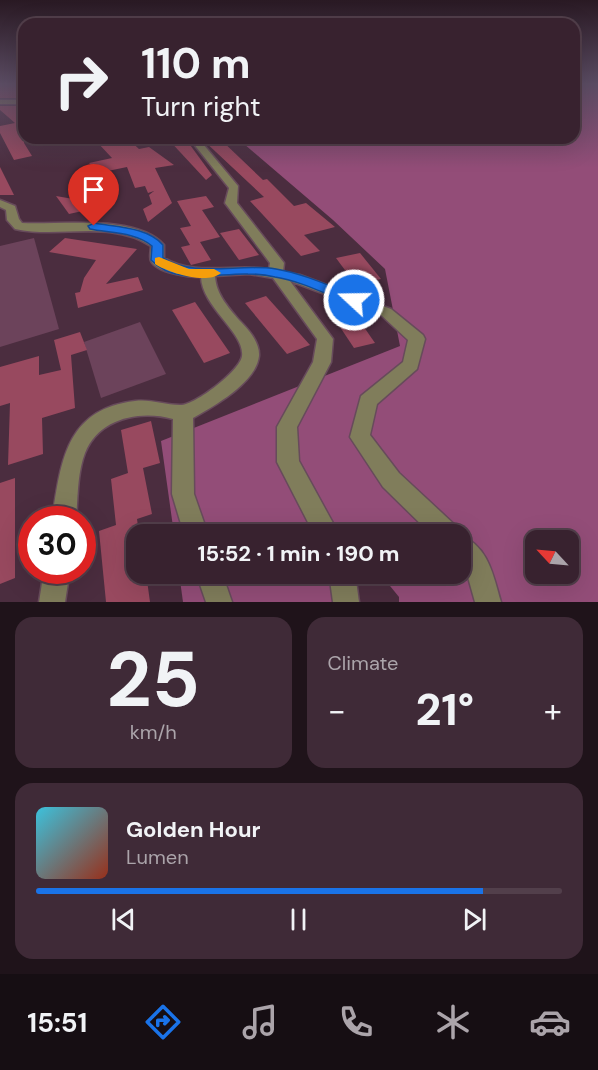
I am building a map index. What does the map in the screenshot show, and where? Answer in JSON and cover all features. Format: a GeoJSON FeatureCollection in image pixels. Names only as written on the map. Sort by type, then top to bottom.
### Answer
{"type":"FeatureCollection","features":[{"type":"Feature","properties":{"kind":"street"},"geometry":{"type":"LineString","coordinates":[[198,144],[234,188],[231,203],[277,263],[276,273],[325,339],[322,362],[287,427],[288,462],[322,524]]}},
{"type":"Feature","properties":{"kind":"street"},"geometry":{"type":"LineString","coordinates":[[0,203],[11,208],[13,220],[19,226],[94,226],[136,234],[158,245],[157,260],[169,267],[188,273],[249,270],[276,273],[386,312],[417,339],[411,365],[368,401],[360,437],[392,480],[437,524]]}},
{"type":"Feature","properties":{"kind":"street"},"geometry":{"type":"LineString","coordinates":[[66,506],[74,454],[88,431],[105,416],[140,406],[162,407],[183,414],[214,399],[235,380],[249,362],[249,346],[213,297],[207,278],[208,273]]}},
{"type":"Feature","properties":{"kind":"street"},"geometry":{"type":"LineString","coordinates":[[183,414],[183,494],[193,524]]}},
{"type":"Feature","properties":{"kind":"street"},"geometry":{"type":"LineString","coordinates":[[471,557],[477,563],[488,602]]}},
{"type":"Feature","properties":{"kind":"street"},"geometry":{"type":"LineString","coordinates":[[52,602],[55,584]]}},
{"type":"Feature","properties":{"kind":"street"},"geometry":{"type":"LineString","coordinates":[[213,584],[219,602]]}},
{"type":"Feature","properties":{"kind":"street"},"geometry":{"type":"LineString","coordinates":[[344,584],[346,602]]}},
{"type":"Feature","properties":{"kind":"shaded area"},"geometry":{"type":"Polygon","coordinates":[[[580,112],[598,112],[598,602],[399,602],[399,597],[388,584],[471,584],[471,524],[173,524],[161,441],[400,346],[385,269],[333,220],[244,144],[580,144],[580,112]]]}},
{"type":"Feature","properties":{"kind":"shaded area"},"geometry":{"type":"Polygon","coordinates":[[[34,238],[59,329],[0,347],[0,246],[34,238]]]}},
{"type":"Feature","properties":{"kind":"shaded area"},"geometry":{"type":"Polygon","coordinates":[[[140,322],[166,374],[101,398],[84,342],[140,322]]]}},
{"type":"Feature","properties":{"kind":"shaded area"},"geometry":{"type":"Polygon","coordinates":[[[181,584],[336,584],[337,602],[183,602],[181,584]]]}},
{"type":"Feature","properties":{"kind":"building"},"geometry":{"type":"Polygon","coordinates":[[[2,112],[18,112],[18,144],[25,144],[32,156],[14,160],[0,133],[0,126],[15,123],[2,112]]]}},
{"type":"Feature","properties":{"kind":"building"},"geometry":{"type":"Polygon","coordinates":[[[99,144],[134,144],[139,149],[149,147],[174,165],[155,168],[172,203],[148,222],[143,209],[152,204],[149,195],[154,191],[148,193],[145,186],[135,188],[127,167],[98,173],[89,163],[112,158],[99,144]]]}},
{"type":"Feature","properties":{"kind":"building"},"geometry":{"type":"Polygon","coordinates":[[[173,144],[189,144],[212,175],[206,180],[173,144]]]}},
{"type":"Feature","properties":{"kind":"building"},"geometry":{"type":"Polygon","coordinates":[[[207,144],[225,144],[263,180],[267,179],[294,206],[306,203],[335,227],[304,235],[320,251],[301,256],[250,201],[264,197],[207,144]]]}},
{"type":"Feature","properties":{"kind":"building"},"geometry":{"type":"Polygon","coordinates":[[[0,167],[14,195],[0,195],[0,167]]]}},
{"type":"Feature","properties":{"kind":"building"},"geometry":{"type":"Polygon","coordinates":[[[88,175],[97,185],[81,189],[73,178],[88,175]]]}},
{"type":"Feature","properties":{"kind":"building"},"geometry":{"type":"Polygon","coordinates":[[[56,196],[79,200],[87,210],[69,214],[56,196]]]}},
{"type":"Feature","properties":{"kind":"building"},"geometry":{"type":"Polygon","coordinates":[[[206,196],[214,207],[202,210],[220,237],[200,242],[211,260],[191,265],[181,247],[190,245],[180,228],[191,226],[177,201],[206,196]]]}},
{"type":"Feature","properties":{"kind":"building"},"geometry":{"type":"Polygon","coordinates":[[[239,229],[259,255],[239,260],[220,233],[239,229]]]}},
{"type":"Feature","properties":{"kind":"building"},"geometry":{"type":"Polygon","coordinates":[[[65,238],[137,249],[106,284],[138,277],[143,290],[78,308],[75,293],[80,292],[84,278],[96,260],[49,252],[65,238]]]}},
{"type":"Feature","properties":{"kind":"building"},"geometry":{"type":"Polygon","coordinates":[[[360,253],[381,279],[356,285],[336,258],[360,253]]]}},
{"type":"Feature","properties":{"kind":"building"},"geometry":{"type":"Polygon","coordinates":[[[266,296],[310,345],[287,354],[245,303],[266,296]]]}},
{"type":"Feature","properties":{"kind":"building"},"geometry":{"type":"Polygon","coordinates":[[[195,302],[230,353],[204,363],[172,310],[195,302]]]}},
{"type":"Feature","properties":{"kind":"building"},"geometry":{"type":"Polygon","coordinates":[[[350,307],[375,343],[354,348],[330,312],[350,307]]]}},
{"type":"Feature","properties":{"kind":"building"},"geometry":{"type":"Polygon","coordinates":[[[80,332],[87,350],[71,355],[75,408],[42,418],[43,454],[8,465],[10,403],[0,406],[0,367],[39,356],[39,375],[61,370],[54,340],[80,332]]]}},
{"type":"Feature","properties":{"kind":"building"},"geometry":{"type":"Polygon","coordinates":[[[151,421],[160,463],[143,468],[152,514],[137,519],[138,524],[126,524],[126,584],[148,584],[150,602],[106,602],[99,531],[116,525],[111,479],[128,473],[121,430],[151,421]]]}},
{"type":"Feature","properties":{"kind":"building"},"geometry":{"type":"Polygon","coordinates":[[[15,478],[15,578],[0,584],[0,483],[15,478]]]}},
{"type":"Feature","properties":{"kind":"slow traffic"},"geometry":{"type":"LineString","coordinates":[[159,261],[188,273],[214,273]]}},
{"type":"Feature","properties":{"kind":"route"},"geometry":{"type":"LineString","coordinates":[[94,226],[136,234],[152,240],[158,245],[157,260],[169,267],[188,273],[249,270],[276,273],[354,300]]}}]}
